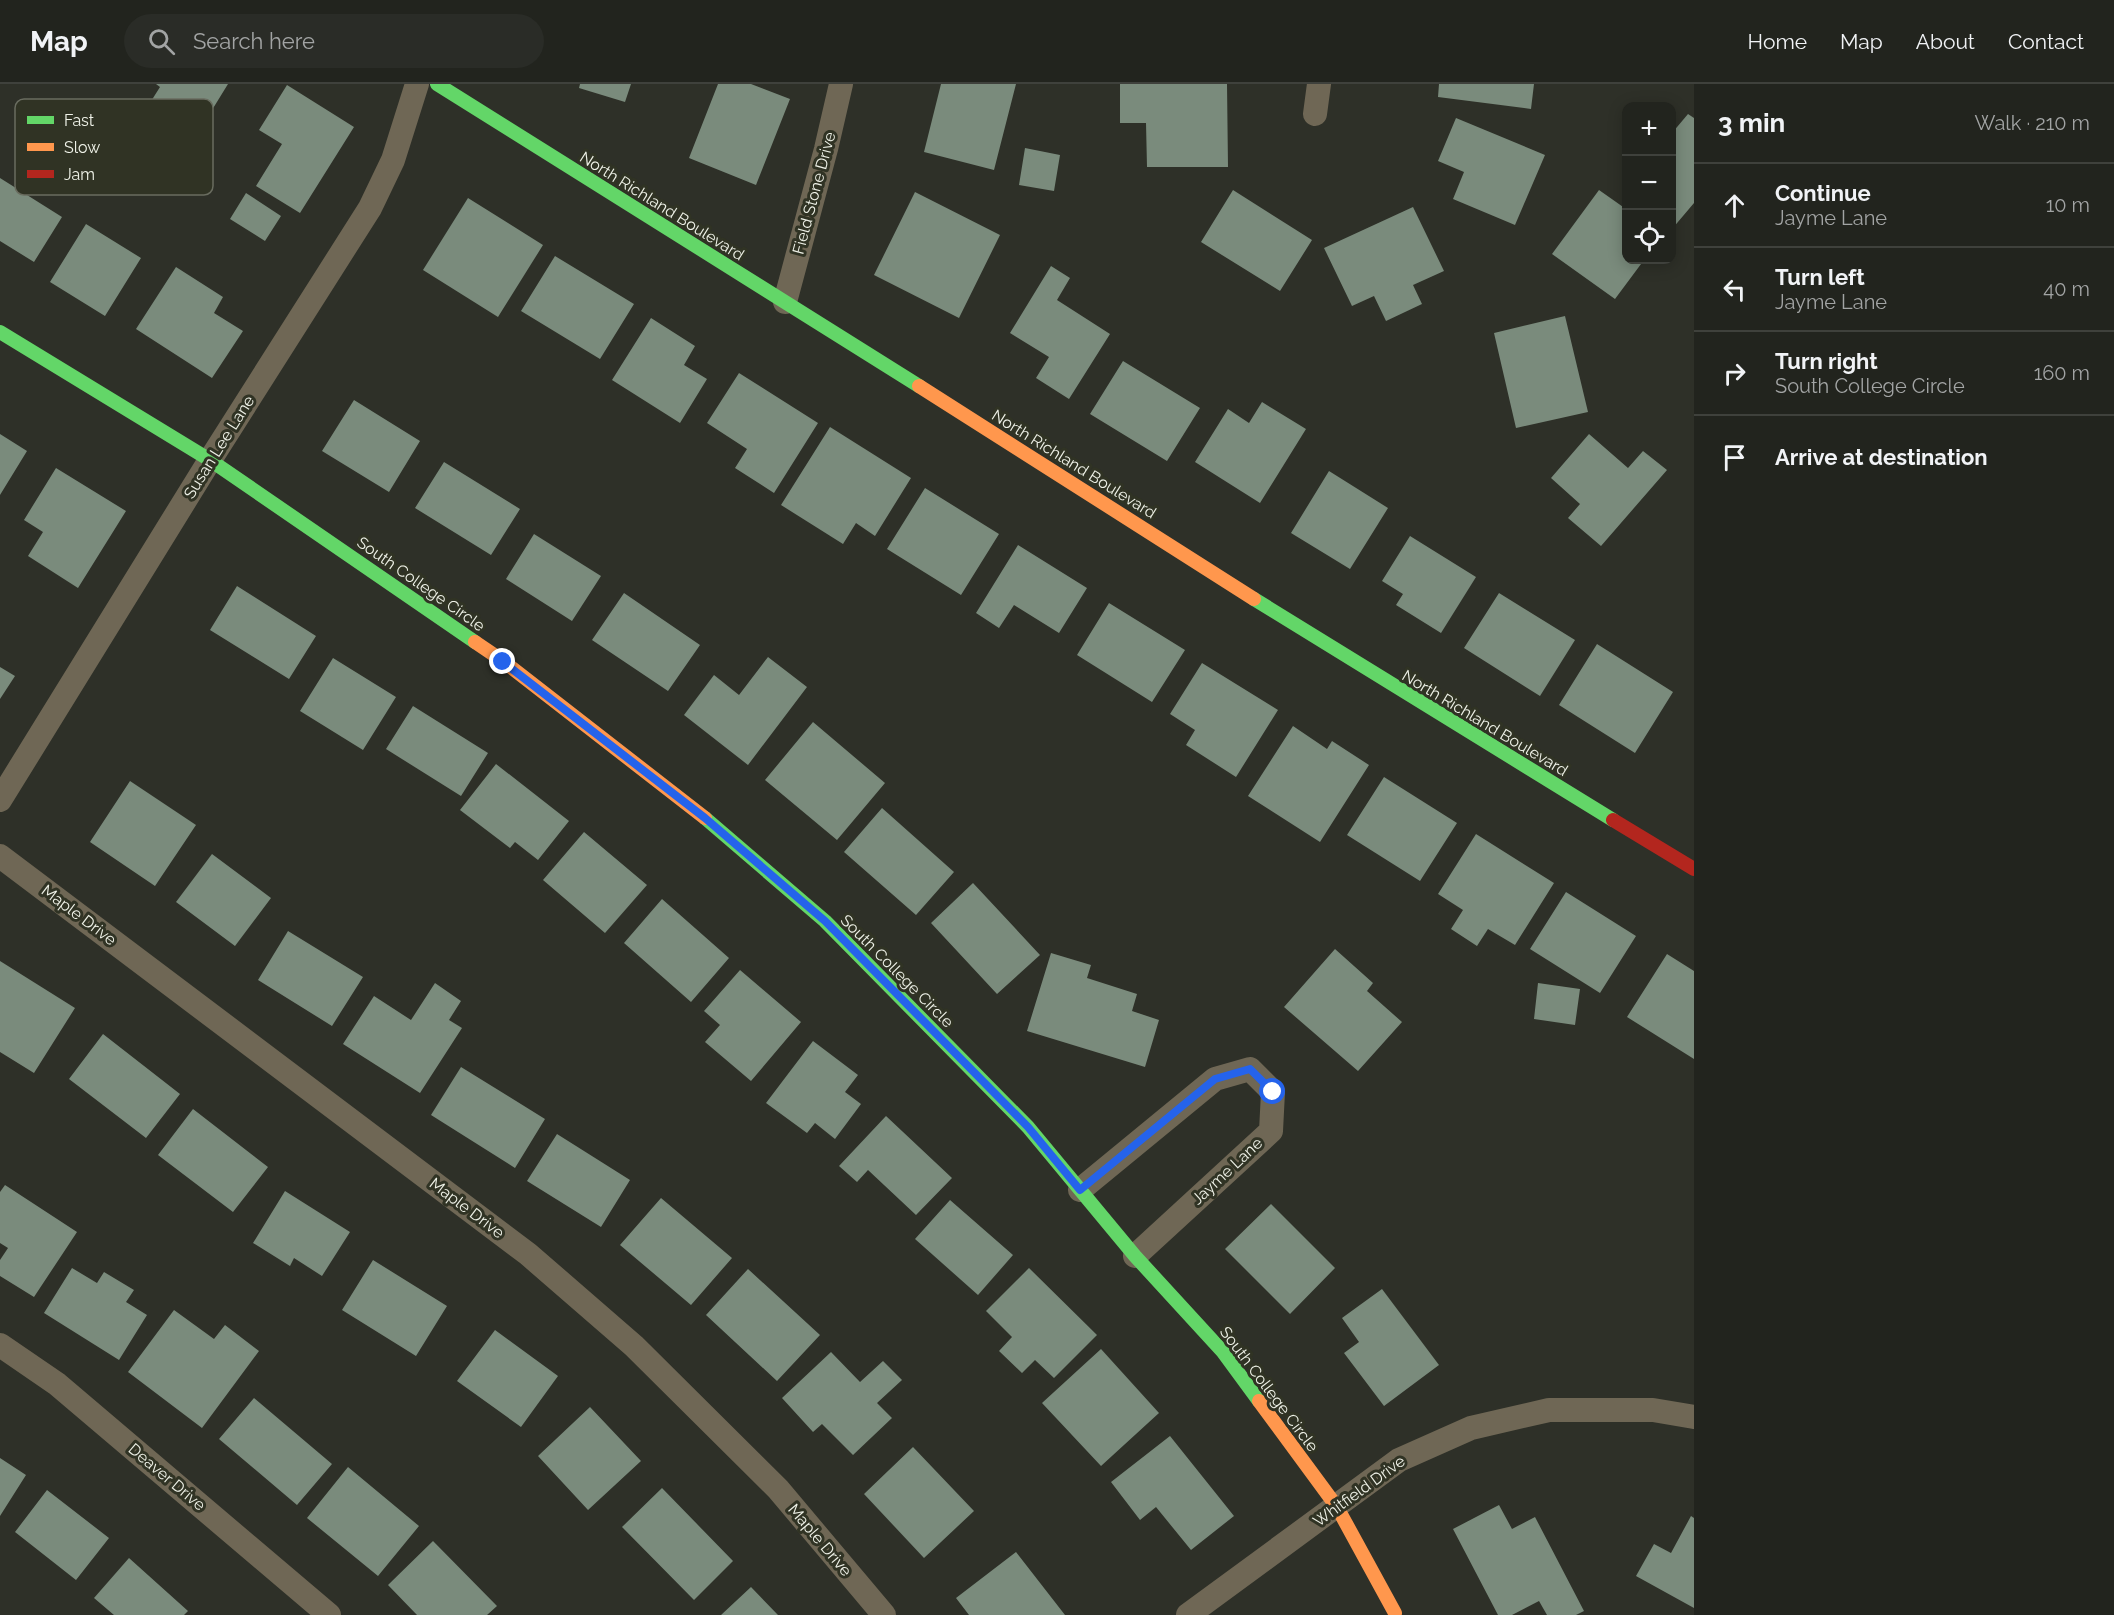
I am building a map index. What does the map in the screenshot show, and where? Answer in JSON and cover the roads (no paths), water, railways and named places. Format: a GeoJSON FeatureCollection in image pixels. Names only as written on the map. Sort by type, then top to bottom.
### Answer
{"type":"FeatureCollection","features":[{"type":"Feature","properties":{"kind":"street","name":"Susan Lee Lane"},"geometry":{"type":"LineString","coordinates":[[0,800],[210,460],[370,208],[393,160],[417,84]]}},
{"type":"Feature","properties":{"kind":"street","name":"North Richland Boulevard"},"geometry":{"type":"LineString","coordinates":[[437,84],[1335,650],[1694,869]]}},
{"type":"Feature","properties":{"kind":"street","name":"Field Stone Drive"},"geometry":{"type":"LineString","coordinates":[[785,302],[841,84]]}},
{"type":"Feature","properties":{"kind":"street"},"geometry":{"type":"LineString","coordinates":[[1315,114],[1319,84]]}},
{"type":"Feature","properties":{"kind":"street","name":"South College Circle"},"geometry":{"type":"LineString","coordinates":[[0,332],[210,460],[503,662],[705,818],[825,921],[1028,1127],[1135,1256],[1223,1352],[1336,1507],[1395,1613]]}},
{"type":"Feature","properties":{"kind":"street","name":"Maple Drive"},"geometry":{"type":"LineString","coordinates":[[0,856],[528,1254],[634,1347],[778,1489],[884,1615]]}},
{"type":"Feature","properties":{"kind":"street","name":"Jayme Lane"},"geometry":{"type":"LineString","coordinates":[[1080,1190],[1215,1079],[1250,1069],[1273,1092],[1271,1131],[1135,1256]]}},
{"type":"Feature","properties":{"kind":"street","name":"Deaver Drive"},"geometry":{"type":"LineString","coordinates":[[0,1345],[57,1384],[329,1615]]}},
{"type":"Feature","properties":{"kind":"street","name":"Whitfield Drive"},"geometry":{"type":"LineString","coordinates":[[1188,1615],[1399,1460],[1471,1428],[1549,1410],[1653,1410],[1694,1417]]}}]}
